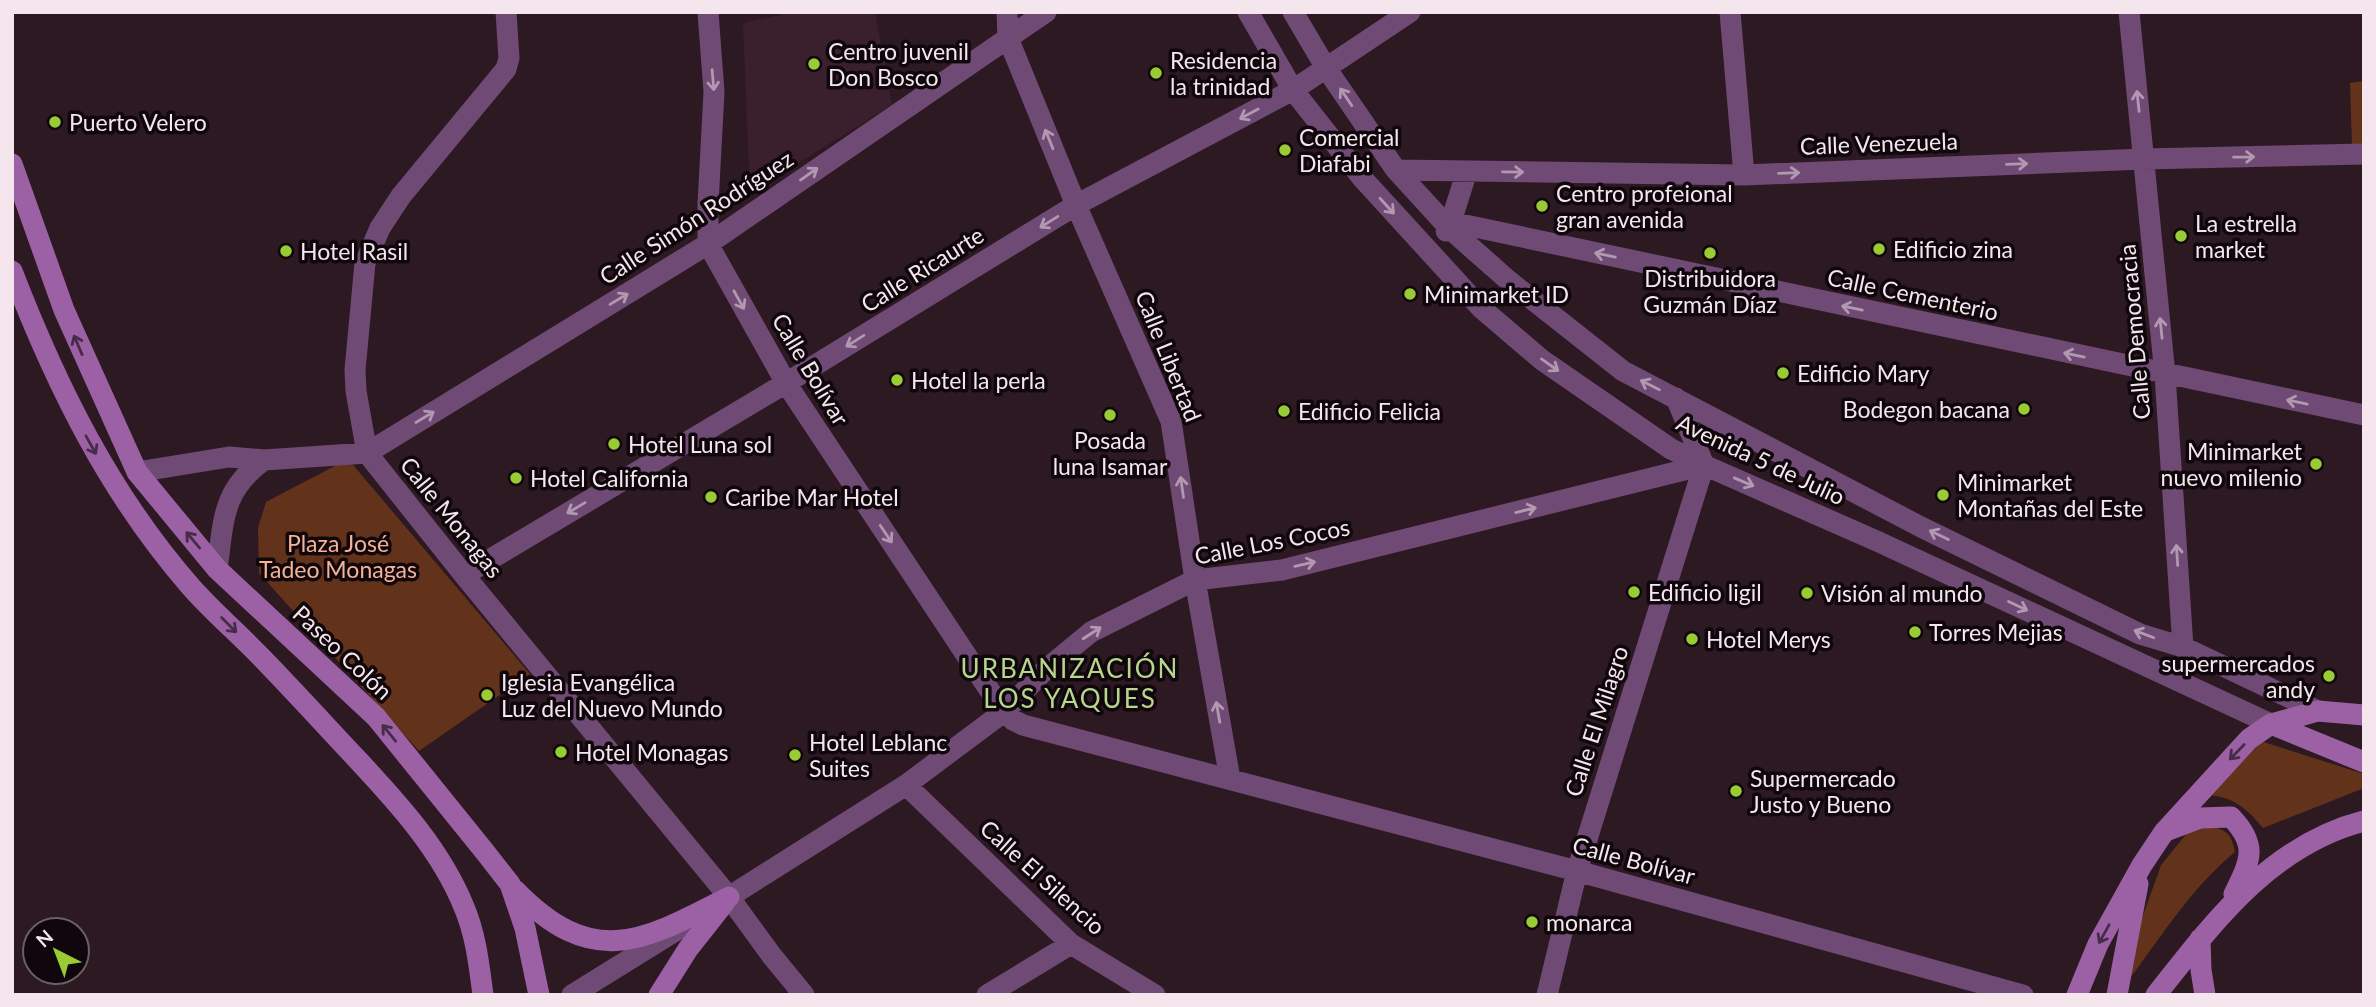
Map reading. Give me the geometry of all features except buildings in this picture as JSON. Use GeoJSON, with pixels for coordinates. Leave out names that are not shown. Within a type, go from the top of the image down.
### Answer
{"type":"FeatureCollection","features":[{"type":"Feature","properties":{"kind":"street","name":"Calle Monagas"},"geometry":{"type":"LineString","coordinates":[[506,12],[509,58],[506,69],[401,196],[380,228],[365,263],[355,370],[367,453],[729,897],[804,995]]}},
{"type":"Feature","properties":{"kind":"street","name":"Calle Bolívar"},"geometry":{"type":"LineString","coordinates":[[708,12],[714,92],[708,204],[709,244],[786,383],[1005,710],[1023,725],[1577,871],[2023,995]]}},
{"type":"Feature","properties":{"kind":"street","name":"Calle Libertad"},"geometry":{"type":"LineString","coordinates":[[1007,12],[1008,38],[1076,205],[1171,421],[1195,580],[1230,779]]}},
{"type":"Feature","properties":{"kind":"street","name":"Calle Simón Rodríguez"},"geometry":{"type":"LineString","coordinates":[[367,453],[709,244],[1046,12]]}},
{"type":"Feature","properties":{"kind":"street","name":"Avenida 5 de Julio"},"geometry":{"type":"LineString","coordinates":[[1248,12],[1293,90],[1328,138],[1481,308],[1542,360],[1671,449],[1880,542],[2272,724]]}},
{"type":"Feature","properties":{"kind":"street","name":"Avenida 5 de Julio"},"geometry":{"type":"LineString","coordinates":[[1293,12],[1326,68],[1396,170],[1509,281],[1623,371],[1933,533],[2140,634],[2183,647],[2318,711]]}},
{"type":"Feature","properties":{"kind":"street","name":"Calle Ricaurte"},"geometry":{"type":"LineString","coordinates":[[464,575],[786,383],[1076,205],[1293,90],[1410,12]]}},
{"type":"Feature","properties":{"kind":"street"},"geometry":{"type":"LineString","coordinates":[[1730,12],[1744,175]]}},
{"type":"Feature","properties":{"kind":"street","name":"Calle Democracia"},"geometry":{"type":"LineString","coordinates":[[2129,12],[2165,375],[2183,647]]}},
{"type":"Feature","properties":{"kind":"street","name":"Calle Venezuela"},"geometry":{"type":"LineString","coordinates":[[1396,170],[1744,175],[2144,159],[2364,154]]}},
{"type":"Feature","properties":{"kind":"street","name":"Paseo Colón"},"geometry":{"type":"LineString","coordinates":[[12,164],[64,310],[137,472],[217,569],[376,717],[510,884],[525,928],[539,995]]}},
{"type":"Feature","properties":{"kind":"street"},"geometry":{"type":"LineString","coordinates":[[1427,251],[1450,225],[1467,171]]}},
{"type":"Feature","properties":{"kind":"street","name":"Calle Cementerio"},"geometry":{"type":"LineString","coordinates":[[1450,225],[2364,415]]}},
{"type":"Feature","properties":{"kind":"street"},"geometry":{"type":"LineString","coordinates":[[12,271],[72,410],[106,474],[143,526],[191,587],[381,785],[436,853],[467,916],[476,948],[483,995]]}},
{"type":"Feature","properties":{"kind":"street"},"geometry":{"type":"LineString","coordinates":[[1676,398],[1704,465]]}},
{"type":"Feature","properties":{"kind":"street"},"geometry":{"type":"LineString","coordinates":[[137,472],[229,457],[264,460],[367,453]]}},
{"type":"Feature","properties":{"kind":"street"},"geometry":{"type":"LineString","coordinates":[[217,569],[230,498],[239,482],[264,460]]}},
{"type":"Feature","properties":{"kind":"street","name":"Calle Los Cocos"},"geometry":{"type":"LineString","coordinates":[[572,995],[906,785],[1005,710],[1045,670],[1091,632],[1195,580],[1282,570],[1704,465]]}},
{"type":"Feature","properties":{"kind":"street","name":"Calle El Milagro"},"geometry":{"type":"LineString","coordinates":[[1547,995],[1577,871],[1704,465]]}},
{"type":"Feature","properties":{"kind":"street"},"geometry":{"type":"LineString","coordinates":[[2077,995],[2098,944],[2142,864],[2164,832],[2240,748],[2272,724],[2318,711],[2364,715]]}},
{"type":"Feature","properties":{"kind":"street"},"geometry":{"type":"LineString","coordinates":[[2272,724],[2364,762]]}},
{"type":"Feature","properties":{"kind":"street","name":"Calle El Silencio"},"geometry":{"type":"LineString","coordinates":[[906,785],[1071,944],[1155,995]]}},
{"type":"Feature","properties":{"kind":"street"},"geometry":{"type":"LineString","coordinates":[[2156,995],[2234,894],[2248,864],[2246,833],[2231,817],[2200,818],[2164,832]]}},
{"type":"Feature","properties":{"kind":"street"},"geometry":{"type":"LineString","coordinates":[[2205,995],[2201,970],[2205,933],[2251,883],[2289,853],[2321,837],[2364,821]]}},
{"type":"Feature","properties":{"kind":"street"},"geometry":{"type":"LineString","coordinates":[[2117,995],[2142,864]]}},
{"type":"Feature","properties":{"kind":"street"},"geometry":{"type":"LineString","coordinates":[[510,884],[530,906],[562,929],[578,937],[607,941],[625,940],[669,928],[729,897]]}},
{"type":"Feature","properties":{"kind":"street"},"geometry":{"type":"LineString","coordinates":[[659,995],[688,949],[729,897]]}},
{"type":"Feature","properties":{"kind":"street"},"geometry":{"type":"LineString","coordinates":[[987,995],[1071,944]]}},
{"type":"Feature","properties":{"kind":"shaded area","name":"Centro juvenil Don Bosco"},"geometry":{"type":"Polygon","coordinates":[[[794,12],[875,12],[892,105],[750,193],[743,23],[794,12]]]}},
{"type":"Feature","properties":{"kind":"green space"},"geometry":{"type":"Polygon","coordinates":[[[2364,81],[2364,146],[2352,146],[2350,83],[2364,81]]]}},
{"type":"Feature","properties":{"kind":"green space","name":"Plaza José Tadeo Monagas"},"geometry":{"type":"Polygon","coordinates":[[[348,459],[530,674],[419,751],[259,573],[258,528],[266,502],[348,459]]]}},
{"type":"Feature","properties":{"kind":"green space"},"geometry":{"type":"Polygon","coordinates":[[[2254,739],[2364,774],[2364,788],[2263,828],[2239,805],[2225,798],[2208,795],[2254,739]]]}},
{"type":"Feature","properties":{"kind":"green space"},"geometry":{"type":"Polygon","coordinates":[[[2205,825],[2226,832],[2235,852],[2191,897],[2128,981],[2133,944],[2161,865],[2188,832],[2205,825]]]}},
{"type":"Feature","properties":{"kind":"place","name":"Centro juvenil Don Bosco"},"geometry":{"type":"Point","coordinates":[814,64]}},
{"type":"Feature","properties":{"kind":"place","name":"Residencia la trinidad"},"geometry":{"type":"Point","coordinates":[1156,73]}},
{"type":"Feature","properties":{"kind":"place","name":"Puerto Velero"},"geometry":{"type":"Point","coordinates":[55,122]}},
{"type":"Feature","properties":{"kind":"place","name":"Comercial Diafabi"},"geometry":{"type":"Point","coordinates":[1285,150]}},
{"type":"Feature","properties":{"kind":"place","name":"Centro profeional gran avenida"},"geometry":{"type":"Point","coordinates":[1542,206]}},
{"type":"Feature","properties":{"kind":"place","name":"La estrella market"},"geometry":{"type":"Point","coordinates":[2181,236]}},
{"type":"Feature","properties":{"kind":"place","name":"Edificio zina"},"geometry":{"type":"Point","coordinates":[1879,249]}},
{"type":"Feature","properties":{"kind":"place","name":"Hotel Rasil"},"geometry":{"type":"Point","coordinates":[286,251]}},
{"type":"Feature","properties":{"kind":"place","name":"Distribuidora Guzmán Díaz"},"geometry":{"type":"Point","coordinates":[1710,253]}},
{"type":"Feature","properties":{"kind":"place","name":"Minimarket ID"},"geometry":{"type":"Point","coordinates":[1410,294]}},
{"type":"Feature","properties":{"kind":"place","name":"Edificio Mary"},"geometry":{"type":"Point","coordinates":[1783,373]}},
{"type":"Feature","properties":{"kind":"place","name":"Hotel la perla"},"geometry":{"type":"Point","coordinates":[897,380]}},
{"type":"Feature","properties":{"kind":"place","name":"Bodegon bacana"},"geometry":{"type":"Point","coordinates":[2024,409]}},
{"type":"Feature","properties":{"kind":"place","name":"Edificio Felicia"},"geometry":{"type":"Point","coordinates":[1284,411]}},
{"type":"Feature","properties":{"kind":"place","name":"Posada luna Isamar"},"geometry":{"type":"Point","coordinates":[1110,415]}},
{"type":"Feature","properties":{"kind":"place","name":"Hotel Luna sol"},"geometry":{"type":"Point","coordinates":[614,444]}},
{"type":"Feature","properties":{"kind":"place","name":"Minimarket nuevo milenio"},"geometry":{"type":"Point","coordinates":[2316,464]}},
{"type":"Feature","properties":{"kind":"place","name":"Hotel California"},"geometry":{"type":"Point","coordinates":[516,478]}},
{"type":"Feature","properties":{"kind":"place","name":"Minimarket Montañas del Este"},"geometry":{"type":"Point","coordinates":[1943,495]}},
{"type":"Feature","properties":{"kind":"place","name":"Caribe Mar Hotel"},"geometry":{"type":"Point","coordinates":[711,497]}},
{"type":"Feature","properties":{"kind":"place","name":"Edificio ligil"},"geometry":{"type":"Point","coordinates":[1634,592]}},
{"type":"Feature","properties":{"kind":"place","name":"Visión al mundo"},"geometry":{"type":"Point","coordinates":[1807,593]}},
{"type":"Feature","properties":{"kind":"place","name":"Torres Mejias"},"geometry":{"type":"Point","coordinates":[1915,632]}},
{"type":"Feature","properties":{"kind":"place","name":"Hotel Merys"},"geometry":{"type":"Point","coordinates":[1692,639]}},
{"type":"Feature","properties":{"kind":"place","name":"supermercados andy"},"geometry":{"type":"Point","coordinates":[2329,676]}},
{"type":"Feature","properties":{"kind":"place","name":"Iglesia Evangélica Luz del Nuevo Mundo"},"geometry":{"type":"Point","coordinates":[487,695]}},
{"type":"Feature","properties":{"kind":"place","name":"Hotel Monagas"},"geometry":{"type":"Point","coordinates":[561,752]}},
{"type":"Feature","properties":{"kind":"place","name":"Hotel Leblanc Suites"},"geometry":{"type":"Point","coordinates":[795,755]}},
{"type":"Feature","properties":{"kind":"place","name":"Supermercado Justo y Bueno"},"geometry":{"type":"Point","coordinates":[1736,791]}},
{"type":"Feature","properties":{"kind":"place","name":"monarca"},"geometry":{"type":"Point","coordinates":[1532,922]}},
{"type":"Feature","properties":{"kind":"district","name":"URBANIZACIÓN LOS YAQUES"},"geometry":{"type":"Point","coordinates":[1070,683]}}]}
